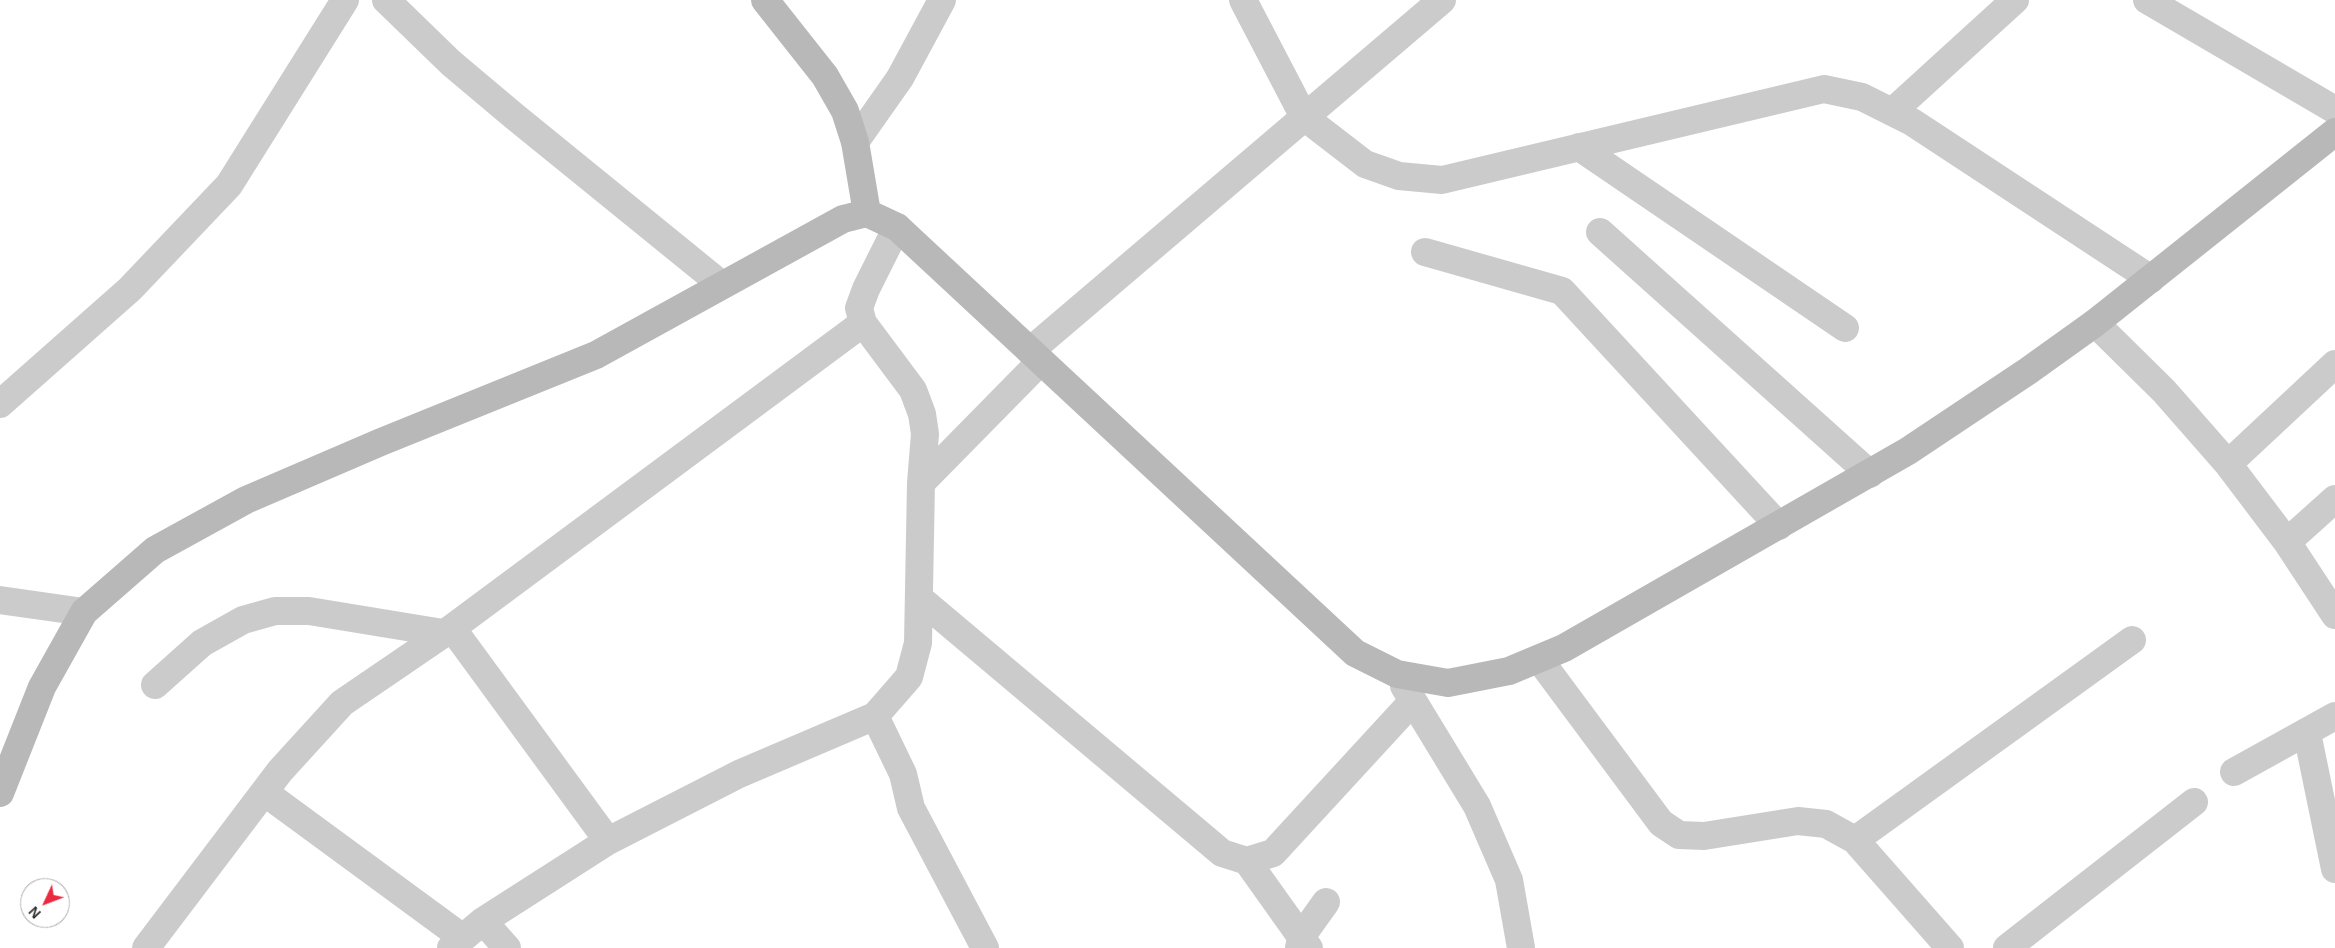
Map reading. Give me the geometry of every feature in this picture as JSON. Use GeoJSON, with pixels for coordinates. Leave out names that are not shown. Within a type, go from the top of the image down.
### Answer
{"type":"FeatureCollection","features":[{"type":"Feature","properties":{"kind":"main road"},"geometry":{"type":"LineString","coordinates":[[765,0],[825,76],[844,111],[856,142],[867,213]]}},
{"type":"Feature","properties":{"kind":"main road"},"geometry":{"type":"LineString","coordinates":[[0,794],[42,687],[84,612],[155,550],[246,500],[381,442],[596,355],[843,219],[867,213],[897,227],[1355,653],[1397,674],[1448,683],[1509,671],[1564,648],[1908,451],[2012,382],[2095,323],[2335,132]]}},
{"type":"Feature","properties":{"kind":"street"},"geometry":{"type":"LineString","coordinates":[[0,404],[130,289],[229,185],[345,0]]}},
{"type":"Feature","properties":{"kind":"street"},"geometry":{"type":"LineString","coordinates":[[386,0],[451,62],[500,104],[722,285]]}},
{"type":"Feature","properties":{"kind":"street"},"geometry":{"type":"LineString","coordinates":[[856,142],[900,78],[942,0]]}},
{"type":"Feature","properties":{"kind":"street"},"geometry":{"type":"LineString","coordinates":[[1243,0],[1304,117],[1365,164],[1398,176],[1442,180],[1824,89],[1862,97],[1912,122],[2151,278]]}},
{"type":"Feature","properties":{"kind":"street"},"geometry":{"type":"LineString","coordinates":[[921,483],[1036,356],[1304,117],[1442,0]]}},
{"type":"Feature","properties":{"kind":"street"},"geometry":{"type":"LineString","coordinates":[[1892,112],[2014,0]]}},
{"type":"Feature","properties":{"kind":"street"},"geometry":{"type":"LineString","coordinates":[[2154,1],[2335,110]]}},
{"type":"Feature","properties":{"kind":"street"},"geometry":{"type":"LineString","coordinates":[[1579,147],[1845,328]]}},
{"type":"Feature","properties":{"kind":"street"},"geometry":{"type":"LineString","coordinates":[[264,792],[457,943],[483,921],[608,841],[739,774],[875,716],[909,677],[918,643],[921,483],[925,434],[922,414],[913,390],[863,323],[859,308],[866,289],[897,227]]}},
{"type":"Feature","properties":{"kind":"street"},"geometry":{"type":"LineString","coordinates":[[1600,232],[1870,474]]}},
{"type":"Feature","properties":{"kind":"street"},"geometry":{"type":"LineString","coordinates":[[1425,252],[1562,291],[1779,526]]}},
{"type":"Feature","properties":{"kind":"street"},"geometry":{"type":"LineString","coordinates":[[146,948],[280,771],[342,703],[448,631],[863,323]]}},
{"type":"Feature","properties":{"kind":"street"},"geometry":{"type":"LineString","coordinates":[[2095,323],[2164,392],[2228,464],[2287,542],[2335,616]]}},
{"type":"Feature","properties":{"kind":"street"},"geometry":{"type":"LineString","coordinates":[[2228,464],[2335,364]]}},
{"type":"Feature","properties":{"kind":"street"},"geometry":{"type":"LineString","coordinates":[[2287,542],[2335,499]]}},
{"type":"Feature","properties":{"kind":"street"},"geometry":{"type":"LineString","coordinates":[[919,598],[1222,854],[1248,861],[1273,853],[1413,701]]}},
{"type":"Feature","properties":{"kind":"street"},"geometry":{"type":"LineString","coordinates":[[0,600],[84,612]]}},
{"type":"Feature","properties":{"kind":"street"},"geometry":{"type":"LineString","coordinates":[[155,685],[202,643],[243,620],[275,611],[309,611],[448,631],[608,841]]}},
{"type":"Feature","properties":{"kind":"street"},"geometry":{"type":"LineString","coordinates":[[1855,840],[2132,640]]}},
{"type":"Feature","properties":{"kind":"street"},"geometry":{"type":"LineString","coordinates":[[1539,659],[1661,823],[1679,835],[1704,836],[1798,821],[1826,824],[1855,840],[1950,948]]}},
{"type":"Feature","properties":{"kind":"street"},"geometry":{"type":"LineString","coordinates":[[1397,674],[1477,806],[1509,880],[1521,948]]}},
{"type":"Feature","properties":{"kind":"street"},"geometry":{"type":"LineString","coordinates":[[875,716],[903,774],[911,808],[985,948]]}},
{"type":"Feature","properties":{"kind":"street"},"geometry":{"type":"LineString","coordinates":[[2234,772],[2335,716]]}},
{"type":"Feature","properties":{"kind":"street"},"geometry":{"type":"LineString","coordinates":[[2307,733],[2335,869]]}},
{"type":"Feature","properties":{"kind":"street"},"geometry":{"type":"LineString","coordinates":[[2007,948],[2194,802]]}},
{"type":"Feature","properties":{"kind":"street"},"geometry":{"type":"LineString","coordinates":[[1248,861],[1303,944],[1326,902]]}},
{"type":"Feature","properties":{"kind":"street"},"geometry":{"type":"LineString","coordinates":[[483,921],[507,948]]}}]}
